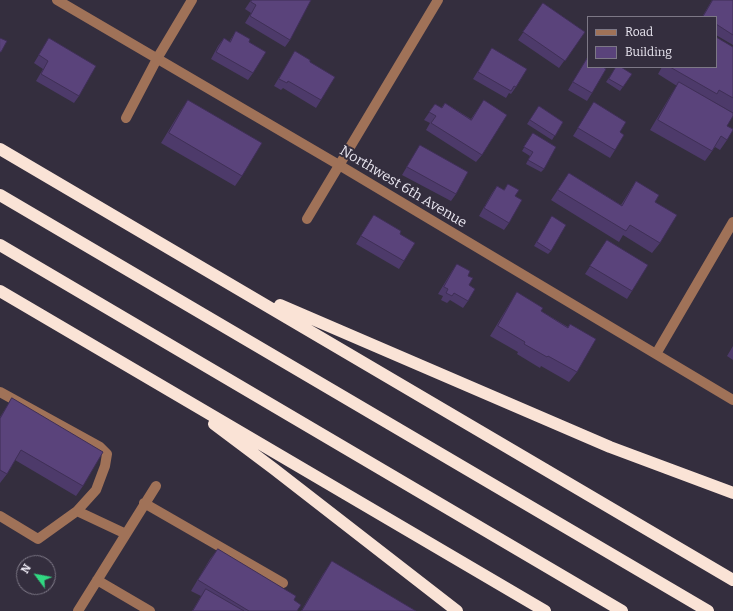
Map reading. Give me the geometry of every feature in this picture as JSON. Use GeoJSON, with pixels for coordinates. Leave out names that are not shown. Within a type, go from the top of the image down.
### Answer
{"type":"FeatureCollection","features":[{"type":"Feature","properties":{"kind":"highway"},"geometry":{"type":"LineString","coordinates":[[0,149],[733,580]]}},
{"type":"Feature","properties":{"kind":"highway"},"geometry":{"type":"LineString","coordinates":[[0,195],[708,611]]}},
{"type":"Feature","properties":{"kind":"highway"},"geometry":{"type":"LineString","coordinates":[[0,246],[622,611]]}},
{"type":"Feature","properties":{"kind":"highway"},"geometry":{"type":"LineString","coordinates":[[233,285],[610,447],[733,493]]}},
{"type":"Feature","properties":{"kind":"highway"},"geometry":{"type":"LineString","coordinates":[[0,291],[545,611]]}},
{"type":"Feature","properties":{"kind":"highway"},"geometry":{"type":"LineString","coordinates":[[166,388],[274,469],[457,611]]}},
{"type":"Feature","properties":{"kind":"street","name":"Northwest 6th Avenue"},"geometry":{"type":"LineString","coordinates":[[58,0],[339,164],[733,400]]}},
{"type":"Feature","properties":{"kind":"street"},"geometry":{"type":"LineString","coordinates":[[126,118],[158,58],[192,0]]}},
{"type":"Feature","properties":{"kind":"street"},"geometry":{"type":"LineString","coordinates":[[307,220],[438,0]]}},
{"type":"Feature","properties":{"kind":"street"},"geometry":{"type":"LineString","coordinates":[[656,354],[733,222]]}},
{"type":"Feature","properties":{"kind":"street"},"geometry":{"type":"LineString","coordinates":[[0,392],[100,447],[107,454],[105,466],[96,490],[77,511],[38,539],[0,516]]}},
{"type":"Feature","properties":{"kind":"street"},"geometry":{"type":"LineString","coordinates":[[78,611],[156,486]]}},
{"type":"Feature","properties":{"kind":"street"},"geometry":{"type":"LineString","coordinates":[[144,503],[283,583]]}},
{"type":"Feature","properties":{"kind":"street"},"geometry":{"type":"LineString","coordinates":[[77,511],[126,534]]}},
{"type":"Feature","properties":{"kind":"street"},"geometry":{"type":"LineString","coordinates":[[97,580],[150,611]]}},
{"type":"Feature","properties":{"kind":"building"},"geometry":{"type":"Polygon","coordinates":[[[252,0],[311,0],[290,40],[250,16],[256,5],[251,2],[252,0]]]}},
{"type":"Feature","properties":{"kind":"building"},"geometry":{"type":"Polygon","coordinates":[[[713,0],[733,0],[733,35],[717,25],[717,16],[704,16],[713,0]]]}},
{"type":"Feature","properties":{"kind":"building"},"geometry":{"type":"Polygon","coordinates":[[[543,3],[585,32],[565,61],[523,32],[543,3]]]}},
{"type":"Feature","properties":{"kind":"building"},"geometry":{"type":"Polygon","coordinates":[[[236,31],[250,39],[249,42],[266,52],[253,73],[216,52],[224,38],[230,42],[236,31]]]}},
{"type":"Feature","properties":{"kind":"building"},"geometry":{"type":"Polygon","coordinates":[[[0,38],[7,41],[1,52],[0,52],[0,38]]]}},
{"type":"Feature","properties":{"kind":"building"},"geometry":{"type":"Polygon","coordinates":[[[49,38],[96,66],[79,96],[41,74],[48,61],[39,55],[49,38]]]}},
{"type":"Feature","properties":{"kind":"building"},"geometry":{"type":"Polygon","coordinates":[[[717,38],[733,47],[733,98],[719,90],[717,94],[672,68],[717,68],[717,38]]]}},
{"type":"Feature","properties":{"kind":"building"},"geometry":{"type":"Polygon","coordinates":[[[492,48],[527,69],[516,87],[514,86],[511,91],[478,72],[492,48]]]}},
{"type":"Feature","properties":{"kind":"building"},"geometry":{"type":"Polygon","coordinates":[[[295,51],[335,77],[321,100],[288,81],[287,83],[279,79],[295,51]]]}},
{"type":"Feature","properties":{"kind":"building"},"geometry":{"type":"Polygon","coordinates":[[[587,59],[587,68],[606,69],[592,93],[573,82],[587,59]]]}},
{"type":"Feature","properties":{"kind":"building"},"geometry":{"type":"Polygon","coordinates":[[[615,68],[623,68],[632,74],[623,87],[609,79],[615,68]]]}},
{"type":"Feature","properties":{"kind":"building"},"geometry":{"type":"Polygon","coordinates":[[[679,82],[733,113],[733,116],[727,126],[733,130],[727,140],[721,136],[712,151],[658,120],[679,82]]]}},
{"type":"Feature","properties":{"kind":"building"},"geometry":{"type":"Polygon","coordinates":[[[188,100],[262,143],[242,176],[169,133],[188,100]]]}},
{"type":"Feature","properties":{"kind":"building"},"geometry":{"type":"Polygon","coordinates":[[[484,100],[507,115],[482,155],[431,123],[436,116],[429,112],[435,104],[442,108],[445,103],[471,120],[484,100]]]}},
{"type":"Feature","properties":{"kind":"building"},"geometry":{"type":"Polygon","coordinates":[[[594,102],[626,122],[620,132],[624,135],[615,150],[578,128],[594,102]]]}},
{"type":"Feature","properties":{"kind":"building"},"geometry":{"type":"Polygon","coordinates":[[[539,106],[563,122],[555,136],[530,120],[539,106]]]}},
{"type":"Feature","properties":{"kind":"building"},"geometry":{"type":"Polygon","coordinates":[[[533,133],[556,147],[544,169],[528,160],[533,152],[524,147],[533,133]]]}},
{"type":"Feature","properties":{"kind":"building"},"geometry":{"type":"Polygon","coordinates":[[[420,145],[468,172],[456,194],[407,167],[420,145]]]}},
{"type":"Feature","properties":{"kind":"building"},"geometry":{"type":"Polygon","coordinates":[[[569,173],[622,206],[636,181],[659,195],[655,202],[677,215],[660,243],[630,225],[626,231],[558,190],[569,173]]]}},
{"type":"Feature","properties":{"kind":"building"},"geometry":{"type":"Polygon","coordinates":[[[508,184],[519,190],[515,196],[522,200],[509,223],[484,208],[497,186],[504,190],[508,184]]]}},
{"type":"Feature","properties":{"kind":"building"},"geometry":{"type":"Polygon","coordinates":[[[374,215],[401,231],[400,234],[415,243],[404,261],[361,236],[374,215]]]}},
{"type":"Feature","properties":{"kind":"building"},"geometry":{"type":"Polygon","coordinates":[[[552,216],[566,225],[551,251],[537,242],[552,216]]]}},
{"type":"Feature","properties":{"kind":"building"},"geometry":{"type":"Polygon","coordinates":[[[607,240],[648,265],[632,291],[590,266],[607,240]]]}},
{"type":"Feature","properties":{"kind":"building"},"geometry":{"type":"Polygon","coordinates":[[[457,264],[470,271],[468,276],[473,278],[469,285],[475,289],[468,301],[454,293],[452,296],[446,293],[448,289],[444,287],[457,264]]]}},
{"type":"Feature","properties":{"kind":"building"},"geometry":{"type":"Polygon","coordinates":[[[517,292],[543,308],[541,311],[568,328],[570,324],[596,339],[577,372],[524,344],[525,342],[498,326],[517,292]]]}},
{"type":"Feature","properties":{"kind":"building"},"geometry":{"type":"Polygon","coordinates":[[[12,398],[103,452],[83,486],[21,450],[7,474],[0,470],[0,419],[12,398]]]}},
{"type":"Feature","properties":{"kind":"building"},"geometry":{"type":"Polygon","coordinates":[[[218,549],[296,596],[294,600],[301,605],[297,611],[249,611],[198,580],[218,549]]]}},
{"type":"Feature","properties":{"kind":"building"},"geometry":{"type":"Polygon","coordinates":[[[332,561],[416,611],[302,611],[332,561]]]}},
{"type":"Feature","properties":{"kind":"building"},"geometry":{"type":"Polygon","coordinates":[[[206,589],[244,611],[193,611],[206,589]]]}}]}
